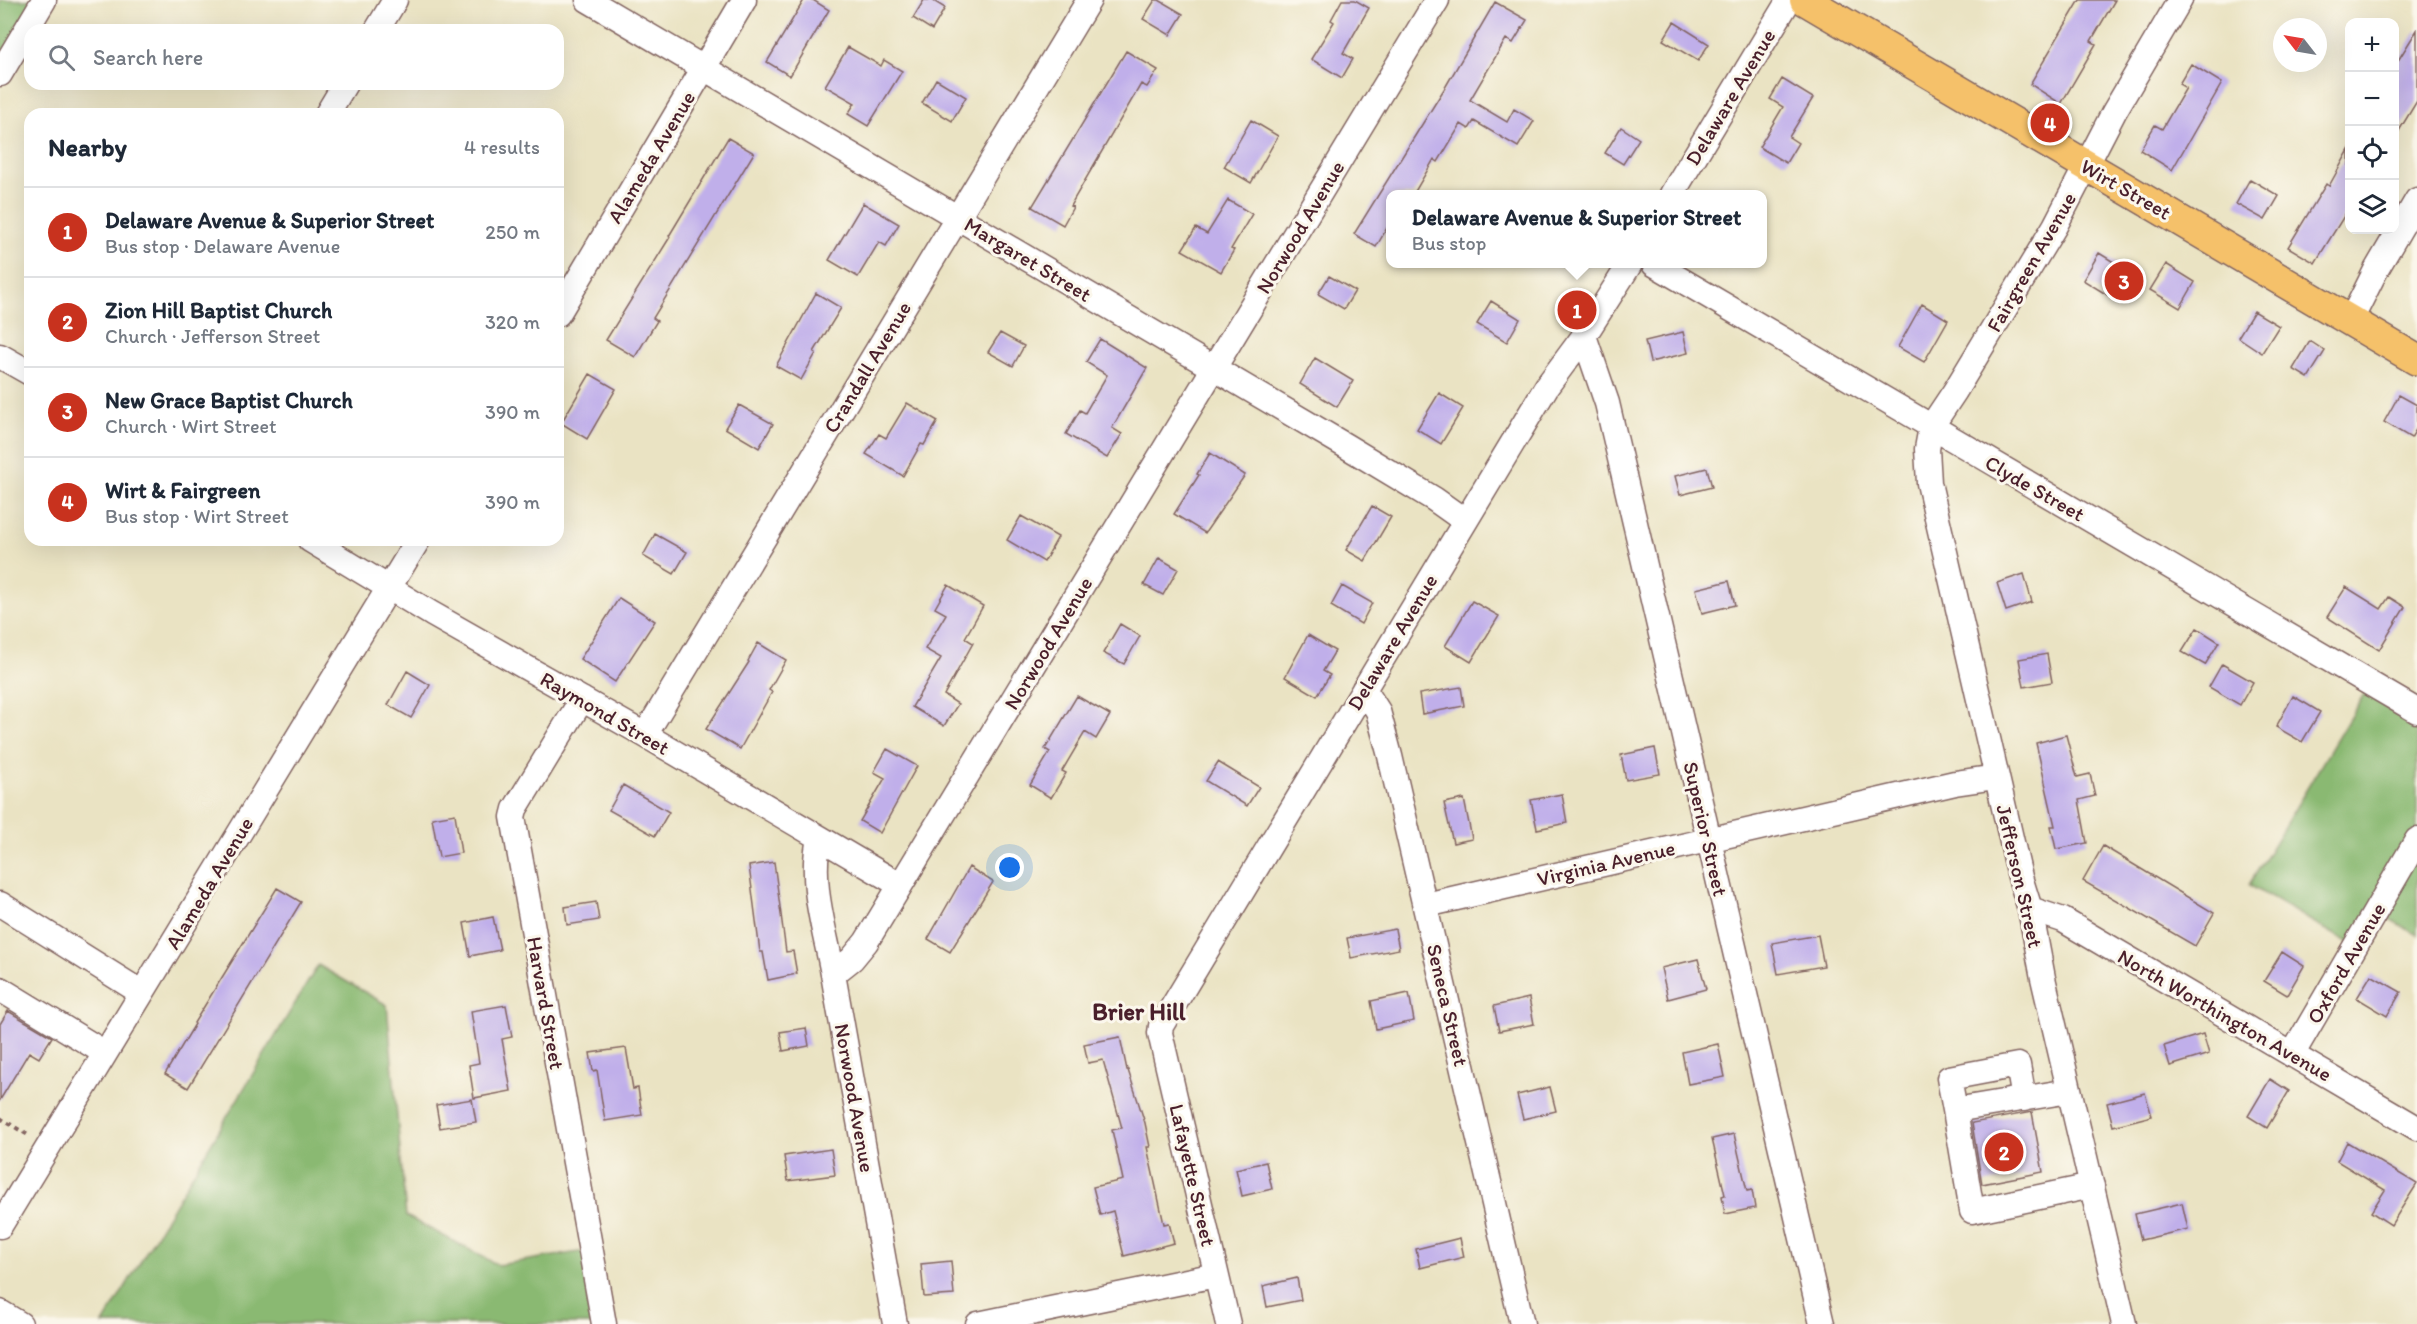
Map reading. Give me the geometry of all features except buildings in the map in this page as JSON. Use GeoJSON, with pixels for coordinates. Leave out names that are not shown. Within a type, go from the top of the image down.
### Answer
{"type":"FeatureCollection","features":[{"type":"Feature","properties":{"kind":"main road","name":"Wirt Street"},"geometry":{"type":"LineString","coordinates":[[1805,0],[2417,360]]}},
{"type":"Feature","properties":{"kind":"street"},"geometry":{"type":"LineString","coordinates":[[30,24],[44,0]]}},
{"type":"Feature","properties":{"kind":"street"},"geometry":{"type":"LineString","coordinates":[[381,24],[395,0]]}},
{"type":"Feature","properties":{"kind":"street","name":"Margaret Street"},"geometry":{"type":"LineString","coordinates":[[588,0],[1346,446],[1434,499],[1465,521]]}},
{"type":"Feature","properties":{"kind":"street","name":"Alameda Avenue"},"geometry":{"type":"LineString","coordinates":[[564,304],[744,0]]}},
{"type":"Feature","properties":{"kind":"street","name":"Crandall Avenue"},"geometry":{"type":"LineString","coordinates":[[645,735],[1089,0]]}},
{"type":"Feature","properties":{"kind":"street","name":"Norwood Avenue"},"geometry":{"type":"LineString","coordinates":[[895,1324],[833,974],[859,951],[900,885],[1437,0]]}},
{"type":"Feature","properties":{"kind":"street","name":"Delaware Avenue"},"geometry":{"type":"LineString","coordinates":[[1674,190],[1789,0]]}},
{"type":"Feature","properties":{"kind":"street","name":"Fairgreen Avenue"},"geometry":{"type":"LineString","coordinates":[[1931,427],[2055,226],[2114,112],[2180,0]]}},
{"type":"Feature","properties":{"kind":"street"},"geometry":{"type":"LineString","coordinates":[[0,74],[24,34]]}},
{"type":"Feature","properties":{"kind":"street"},"geometry":{"type":"LineString","coordinates":[[331,108],[341,90]]}},
{"type":"Feature","properties":{"kind":"street"},"geometry":{"type":"LineString","coordinates":[[2350,322],[2376,270],[2417,200]]}},
{"type":"Feature","properties":{"kind":"street","name":"Delaware Avenue"},"geometry":{"type":"LineString","coordinates":[[1161,1026],[1547,386],[1584,336],[1627,268]]}},
{"type":"Feature","properties":{"kind":"street","name":"Clyde Street"},"geometry":{"type":"LineString","coordinates":[[1661,268],[2417,711]]}},
{"type":"Feature","properties":{"kind":"street","name":"Superior Street"},"geometry":{"type":"LineString","coordinates":[[1584,336],[1607,403],[1821,1324]]}},
{"type":"Feature","properties":{"kind":"street"},"geometry":{"type":"LineString","coordinates":[[0,356],[24,370]]}},
{"type":"Feature","properties":{"kind":"street","name":"Jefferson Street"},"geometry":{"type":"LineString","coordinates":[[1931,427],[1927,449],[1929,483],[1996,777],[2030,909],[2124,1324]]}},
{"type":"Feature","properties":{"kind":"street","name":"Raymond Street"},"geometry":{"type":"LineString","coordinates":[[320,546],[432,614],[645,735],[900,885]]}},
{"type":"Feature","properties":{"kind":"street","name":"Alameda Avenue"},"geometry":{"type":"LineString","coordinates":[[0,1226],[414,546]]}},
{"type":"Feature","properties":{"kind":"street","name":"Seneca Street"},"geometry":{"type":"LineString","coordinates":[[1364,689],[1378,711],[1426,905],[1431,935],[1522,1324]]}},
{"type":"Feature","properties":{"kind":"street","name":"Harvard Street"},"geometry":{"type":"LineString","coordinates":[[582,699],[515,809],[513,817],[604,1324]]}},
{"type":"Feature","properties":{"kind":"street","name":"Virginia Avenue"},"geometry":{"type":"LineString","coordinates":[[1426,905],[1955,783],[1996,777]]}},
{"type":"Feature","properties":{"kind":"street"},"geometry":{"type":"LineString","coordinates":[[819,839],[814,875],[833,974]]}},
{"type":"Feature","properties":{"kind":"street","name":"Oxford Avenue"},"geometry":{"type":"LineString","coordinates":[[2292,1055],[2417,840]]}},
{"type":"Feature","properties":{"kind":"street"},"geometry":{"type":"LineString","coordinates":[[0,904],[142,993]]}},
{"type":"Feature","properties":{"kind":"street","name":"North Worthington Avenue"},"geometry":{"type":"LineString","coordinates":[[2030,909],[2063,920],[2417,1128]]}},
{"type":"Feature","properties":{"kind":"street"},"geometry":{"type":"LineString","coordinates":[[0,988],[105,1053]]}},
{"type":"Feature","properties":{"kind":"street","name":"Lafayette Street"},"geometry":{"type":"LineString","coordinates":[[1161,1026],[1163,1044],[1227,1324]]}},
{"type":"Feature","properties":{"kind":"street"},"geometry":{"type":"LineString","coordinates":[[2024,1099],[2018,1065],[1949,1078],[1972,1211],[2092,1186]]}},
{"type":"Feature","properties":{"kind":"street"},"geometry":{"type":"LineString","coordinates":[[1955,1110],[2070,1091]]}},
{"type":"Feature","properties":{"kind":"street"},"geometry":{"type":"LineString","coordinates":[[978,1324],[1216,1275]]}},
{"type":"Feature","properties":{"kind":"street"},"geometry":{"type":"LineString","coordinates":[[0,1312],[20,1324]]}},
{"type":"Feature","properties":{"kind":"path"},"geometry":{"type":"LineString","coordinates":[[0,1118],[28,1135]]}},
{"type":"Feature","properties":{"kind":"green space"},"geometry":{"type":"Polygon","coordinates":[[[0,0],[44,0],[30,24],[24,24],[24,34],[0,74],[0,0]]]}},
{"type":"Feature","properties":{"kind":"green space"},"geometry":{"type":"Polygon","coordinates":[[[2370,684],[2417,711],[2417,935],[2376,911],[2356,947],[2249,885],[2370,684]]]}},
{"type":"Feature","properties":{"kind":"green space"},"geometry":{"type":"Polygon","coordinates":[[[318,965],[387,1005],[406,1216],[498,1265],[591,1250],[604,1324],[103,1324],[318,965]]]}},
{"type":"Feature","properties":{"kind":"place","name":"Wirt & Fairgreen"},"geometry":{"type":"Point","coordinates":[2050,123]}},
{"type":"Feature","properties":{"kind":"place","name":"New Grace Baptist Church"},"geometry":{"type":"Point","coordinates":[2124,281]}},
{"type":"Feature","properties":{"kind":"place","name":"Delaware Avenue & Superior Street"},"geometry":{"type":"Point","coordinates":[1577,310]}},
{"type":"Feature","properties":{"kind":"place","name":"Zion Hill Baptist Church"},"geometry":{"type":"Point","coordinates":[2004,1152]}},
{"type":"Feature","properties":{"kind":"district","name":"Brier Hill"},"geometry":{"type":"Point","coordinates":[1139,1011]}}]}
